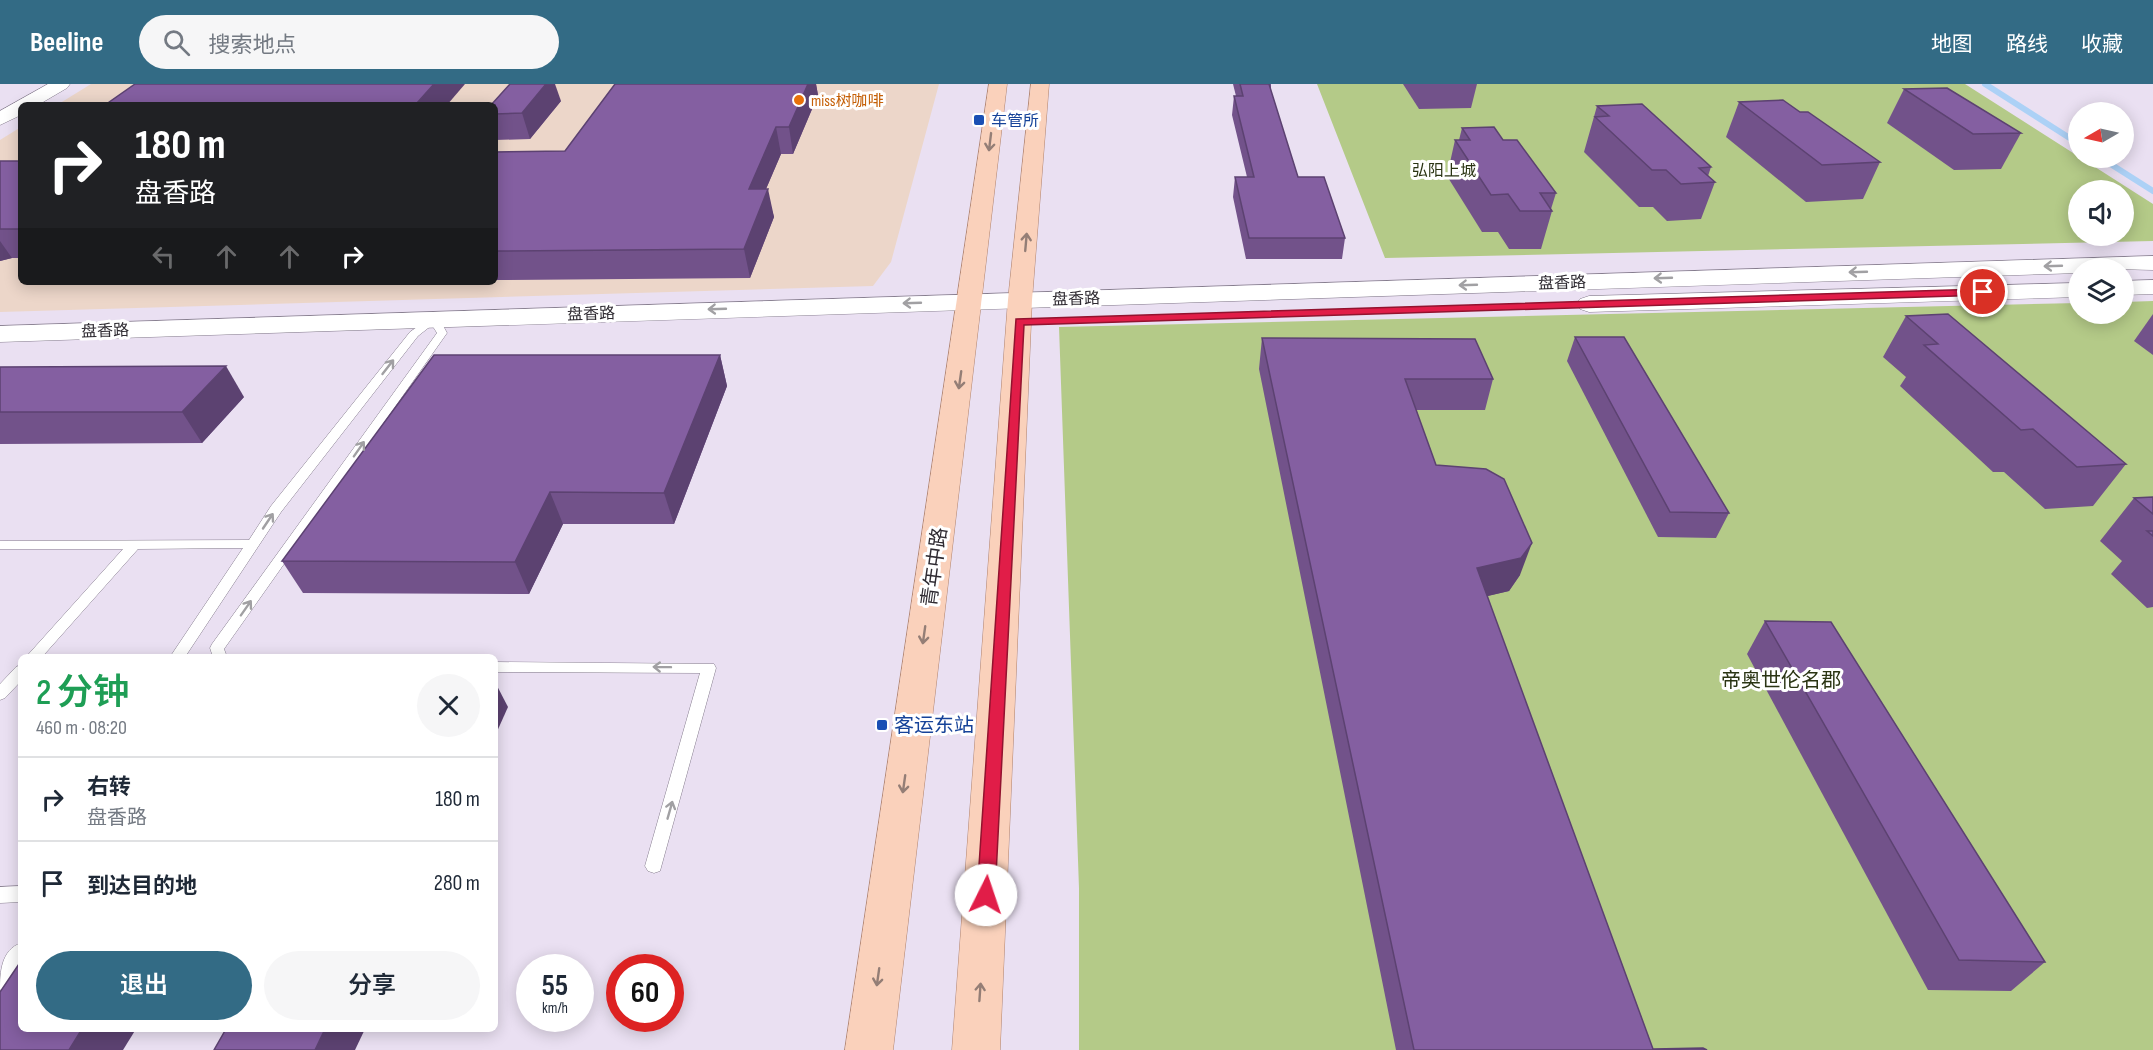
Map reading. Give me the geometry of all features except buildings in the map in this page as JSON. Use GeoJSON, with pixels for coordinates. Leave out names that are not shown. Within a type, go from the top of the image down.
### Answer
{"type":"FeatureCollection","features":[{"type":"Feature","properties":{"kind":"main road","name":"青年中路"},"geometry":{"type":"LineString","coordinates":[[868,1050],[998,84]]}},
{"type":"Feature","properties":{"kind":"main road"},"geometry":{"type":"LineString","coordinates":[[976,1050],[1020,311],[1040,84]]}},
{"type":"Feature","properties":{"kind":"street"},"geometry":{"type":"LineString","coordinates":[[30,102],[61,84]]}},
{"type":"Feature","properties":{"kind":"street"},"geometry":{"type":"LineString","coordinates":[[0,119],[18,109]]}},
{"type":"Feature","properties":{"kind":"street","name":"盘香路"},"geometry":{"type":"LineString","coordinates":[[1020,311],[2153,263]]}},
{"type":"Feature","properties":{"kind":"street"},"geometry":{"type":"LineString","coordinates":[[2134,288],[2153,287]]}},
{"type":"Feature","properties":{"kind":"street","name":"盘香路"},"geometry":{"type":"LineString","coordinates":[[0,334],[438,326],[969,311],[2068,290]]}},
{"type":"Feature","properties":{"kind":"street","name":"盘香路"},"geometry":{"type":"LineString","coordinates":[[0,351],[414,334],[438,326]]}},
{"type":"Feature","properties":{"kind":"lane"},"geometry":{"type":"LineString","coordinates":[[219,654],[217,648],[438,326]]}},
{"type":"Feature","properties":{"kind":"lane"},"geometry":{"type":"LineString","coordinates":[[179,654],[276,509],[414,334]]}},
{"type":"Feature","properties":{"kind":"lane"},"geometry":{"type":"LineString","coordinates":[[0,545],[252,544]]}},
{"type":"Feature","properties":{"kind":"lane"},"geometry":{"type":"LineString","coordinates":[[36,654],[134,545]]}},
{"type":"Feature","properties":{"kind":"lane"},"geometry":{"type":"LineString","coordinates":[[498,667],[710,668],[654,866]]}},
{"type":"Feature","properties":{"kind":"lane"},"geometry":{"type":"LineString","coordinates":[[0,694],[11,679]]}},
{"type":"Feature","properties":{"kind":"lane"},"geometry":{"type":"LineString","coordinates":[[0,895],[18,894]]}},
{"type":"Feature","properties":{"kind":"lane"},"geometry":{"type":"LineString","coordinates":[[0,981],[18,955]]}},
{"type":"Feature","properties":{"kind":"shaded area"},"geometry":{"type":"Polygon","coordinates":[[[91,84],[939,84],[891,262],[873,286],[0,312],[0,140],[18,129],[18,285],[498,285],[498,102],[62,102],[91,84]]]}},
{"type":"Feature","properties":{"kind":"green space","name":"弘阳上城"},"geometry":{"type":"Polygon","coordinates":[[[1317,84],[1965,84],[2068,150],[2068,168],[2097,168],[2115,180],[2068,180],[2068,243],[1385,258],[1317,84]]]}},
{"type":"Feature","properties":{"kind":"green space","name":"弘阳上城"},"geometry":{"type":"Polygon","coordinates":[[[2134,192],[2153,204],[2153,241],[2134,241],[2134,192]]]}},
{"type":"Feature","properties":{"kind":"green space","name":"帝奥世伦名郡"},"geometry":{"type":"Polygon","coordinates":[[[2153,301],[2153,1050],[1079,1050],[1079,888],[1059,327],[2068,303],[2068,324],[2134,324],[2134,302],[2153,301]]]}},
{"type":"Feature","properties":{"kind":"waterway"},"geometry":{"type":"LineString","coordinates":[[1985,84],[2068,137]]}},
{"type":"Feature","properties":{"kind":"waterway"},"geometry":{"type":"LineString","coordinates":[[2117,168],[2153,191]]}},
{"type":"Feature","properties":{"kind":"place","name":"miss树咖啡"},"geometry":{"type":"Point","coordinates":[799,100]}},
{"type":"Feature","properties":{"kind":"place","name":"车管所"},"geometry":{"type":"Point","coordinates":[979,120]}},
{"type":"Feature","properties":{"kind":"place","name":"客运东站"},"geometry":{"type":"Point","coordinates":[882,725]}},
{"type":"Feature","properties":{"kind":"route"},"geometry":{"type":"LineString","coordinates":[[986,895],[1019,322],[1983,292]]}}]}
